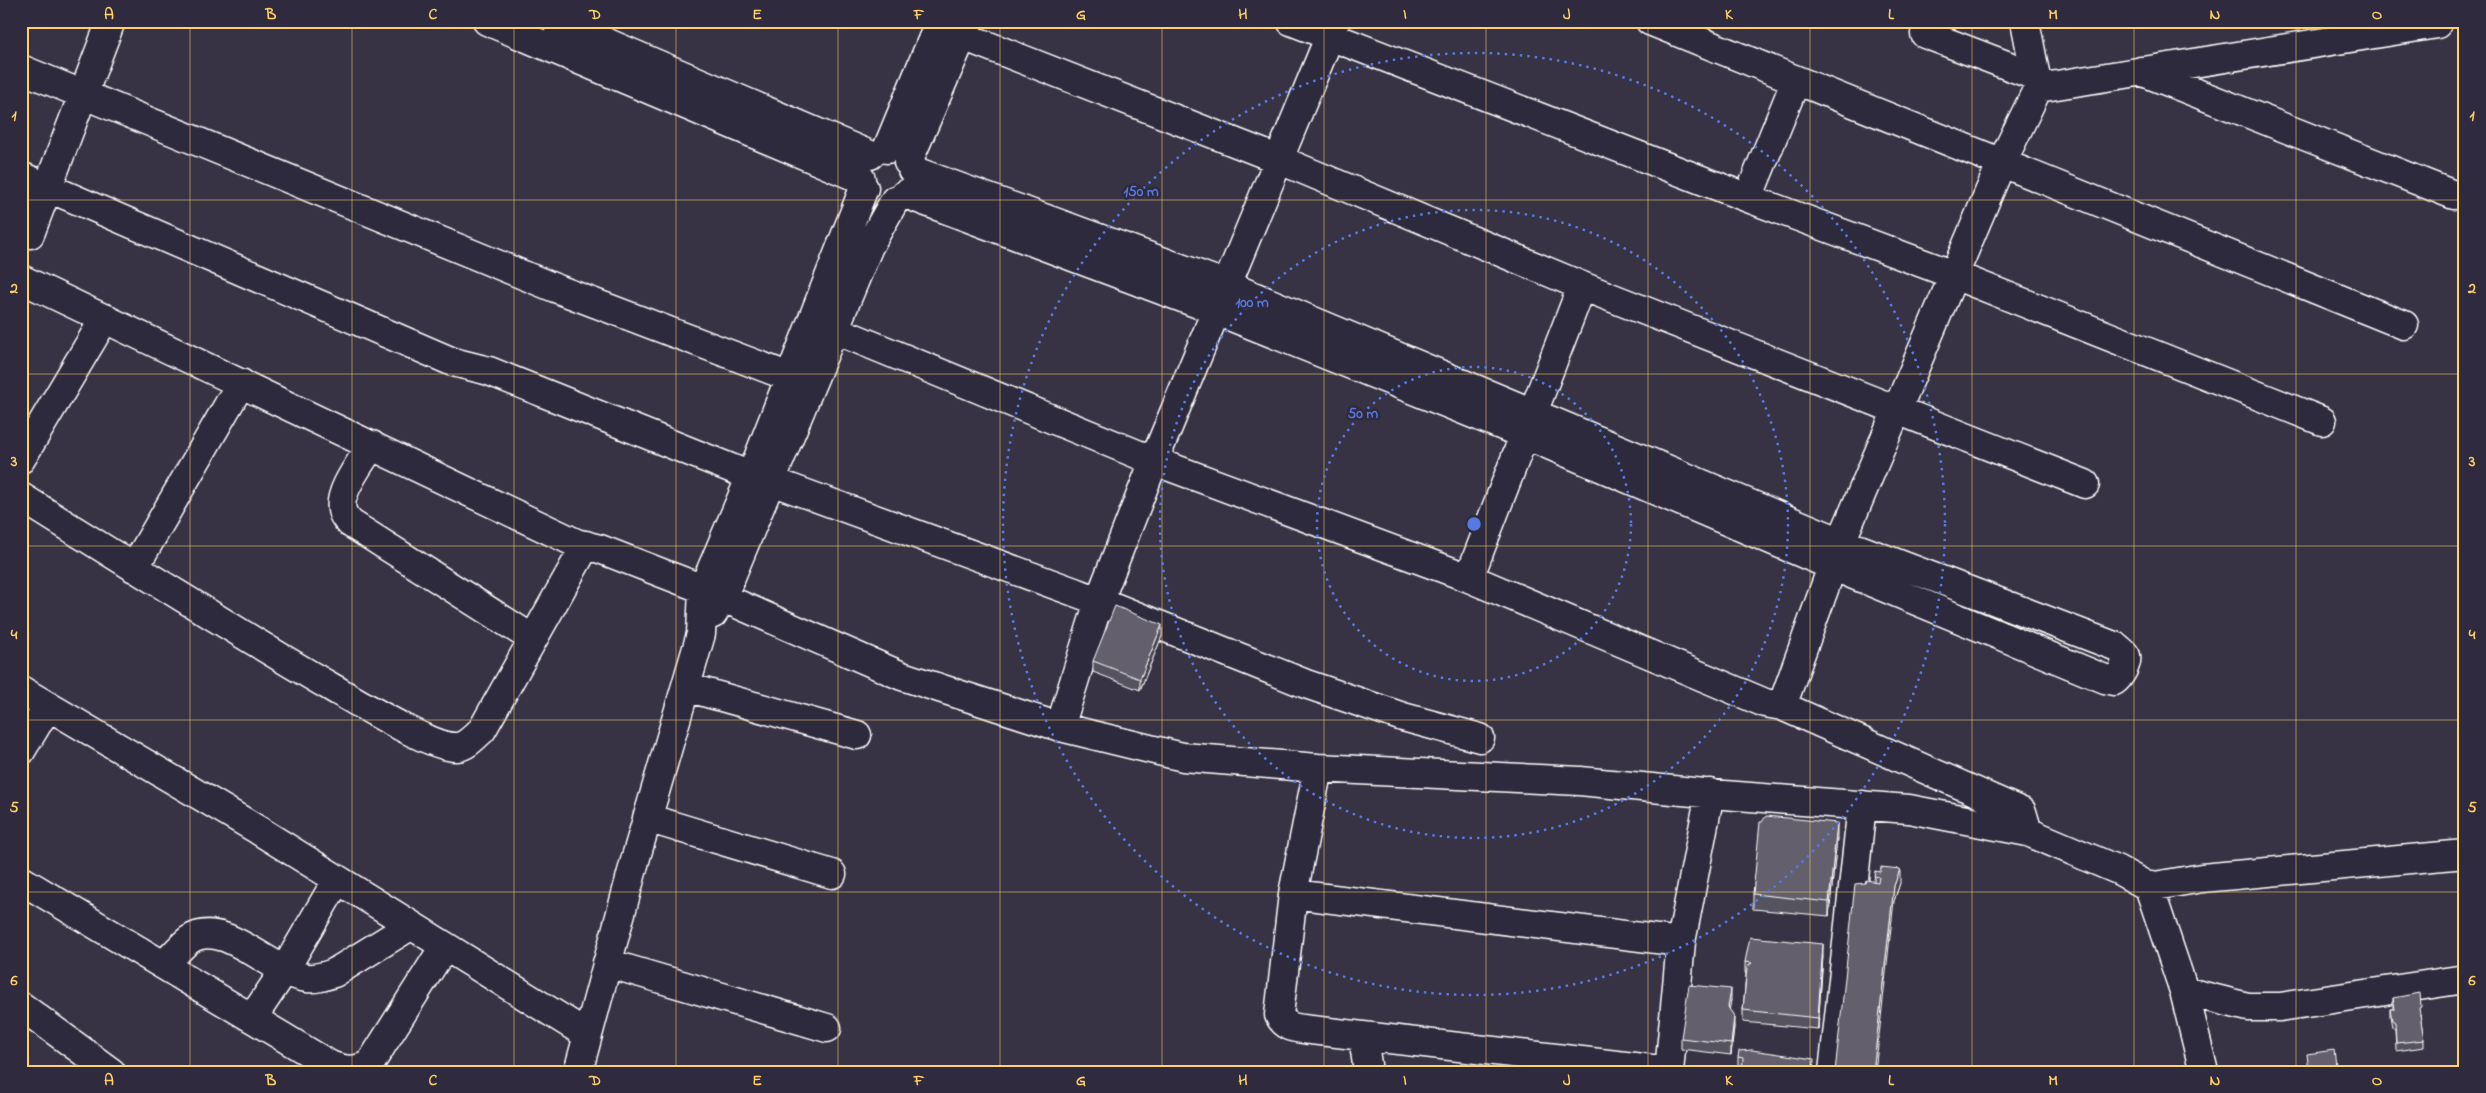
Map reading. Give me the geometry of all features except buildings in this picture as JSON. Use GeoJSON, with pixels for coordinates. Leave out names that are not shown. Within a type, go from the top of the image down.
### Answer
{"type":"FeatureCollection","features":[{"type":"Feature","properties":{"kind":"street"},"geometry":{"type":"LineString","coordinates":[[30,234],[46,187],[111,21]]}},
{"type":"Feature","properties":{"kind":"street"},"geometry":{"type":"LineString","coordinates":[[487,21],[888,175],[1217,310],[1528,424]]}},
{"type":"Feature","properties":{"kind":"street"},"geometry":{"type":"LineString","coordinates":[[556,21],[888,175],[1227,285],[1528,424],[1836,554],[2105,679],[2114,681],[2118,678],[2124,665],[2125,654],[2117,647],[1836,554]]}},
{"type":"Feature","properties":{"kind":"street"},"geometry":{"type":"LineString","coordinates":[[800,381],[833,330],[869,246],[888,175],[940,21]]}},
{"type":"Feature","properties":{"kind":"street"},"geometry":{"type":"LineString","coordinates":[[1291,21],[1333,29],[1748,198],[1954,275],[2322,422]]}},
{"type":"Feature","properties":{"kind":"street"},"geometry":{"type":"LineString","coordinates":[[1650,21],[2404,325]]}},
{"type":"Feature","properties":{"kind":"street"},"geometry":{"type":"LineString","coordinates":[[1782,706],[1828,582],[1836,554],[2036,82],[2025,21]]}},
{"type":"Feature","properties":{"kind":"street"},"geometry":{"type":"LineString","coordinates":[[1926,34],[2036,82],[2140,71],[2371,28],[2437,24]]}},
{"type":"Feature","properties":{"kind":"street"},"geometry":{"type":"LineString","coordinates":[[578,1072],[647,818],[712,593],[888,175],[966,28],[1582,286],[1899,409],[2085,484]]}},
{"type":"Feature","properties":{"kind":"street"},"geometry":{"type":"LineString","coordinates":[[1060,727],[1100,601],[1154,461],[1333,29]]}},
{"type":"Feature","properties":{"kind":"street"},"geometry":{"type":"LineString","coordinates":[[21,69],[546,284],[800,381]]}},
{"type":"Feature","properties":{"kind":"street"},"geometry":{"type":"LineString","coordinates":[[2140,71],[2454,195]]}},
{"type":"Feature","properties":{"kind":"street"},"geometry":{"type":"LineString","coordinates":[[1748,198],[1796,80]]}},
{"type":"Feature","properties":{"kind":"street"},"geometry":{"type":"LineString","coordinates":[[21,176],[454,362],[489,371],[761,479],[1100,601],[1306,684],[1403,717],[1480,738]]}},
{"type":"Feature","properties":{"kind":"street"},"geometry":{"type":"LineString","coordinates":[[21,279],[576,543],[586,545],[712,593],[902,676],[1060,727],[1183,757],[1318,768],[1580,780],[1710,793],[1910,809],[2028,832],[2118,870],[2149,887],[2202,878],[2465,854]]}},
{"type":"Feature","properties":{"kind":"street"},"geometry":{"type":"LineString","coordinates":[[1469,578],[1582,286]]}},
{"type":"Feature","properties":{"kind":"street"},"geometry":{"type":"LineString","coordinates":[[21,459],[104,318]]}},
{"type":"Feature","properties":{"kind":"street"},"geometry":{"type":"LineString","coordinates":[[833,330],[1154,461],[1469,578],[1765,703],[1782,706],[2022,812],[2028,832]]}},
{"type":"Feature","properties":{"kind":"street"},"geometry":{"type":"LineString","coordinates":[[134,568],[241,383]]}},
{"type":"Feature","properties":{"kind":"street"},"geometry":{"type":"LineString","coordinates":[[372,446],[348,484],[343,499],[342,512],[350,523],[533,639]]}},
{"type":"Feature","properties":{"kind":"street"},"geometry":{"type":"LineString","coordinates":[[21,497],[232,629],[389,721],[442,744],[457,747],[470,741],[482,730],[586,545]]}},
{"type":"Feature","properties":{"kind":"street"},"geometry":{"type":"LineString","coordinates":[[686,687],[857,735]]}},
{"type":"Feature","properties":{"kind":"street"},"geometry":{"type":"LineString","coordinates":[[21,690],[258,830],[588,1035]]}},
{"type":"Feature","properties":{"kind":"street"},"geometry":{"type":"LineString","coordinates":[[21,751],[48,706]]}},
{"type":"Feature","properties":{"kind":"street"},"geometry":{"type":"LineString","coordinates":[[1318,768],[1293,894],[1279,1015],[1283,1023],[1292,1028],[1669,1071],[1681,942],[1710,793]]}},
{"type":"Feature","properties":{"kind":"street"},"geometry":{"type":"LineString","coordinates":[[1834,1072],[1862,805]]}},
{"type":"Feature","properties":{"kind":"street"},"geometry":{"type":"LineString","coordinates":[[647,818],[832,874]]}},
{"type":"Feature","properties":{"kind":"street"},"geometry":{"type":"LineString","coordinates":[[21,880],[253,1017],[330,1065],[346,1071],[360,1069],[370,1064],[444,947]]}},
{"type":"Feature","properties":{"kind":"street"},"geometry":{"type":"LineString","coordinates":[[253,1017],[284,971],[337,880]]}},
{"type":"Feature","properties":{"kind":"street"},"geometry":{"type":"LineString","coordinates":[[2149,887],[2184,991],[2204,1072]]}},
{"type":"Feature","properties":{"kind":"street"},"geometry":{"type":"LineString","coordinates":[[1293,894],[1681,942]]}},
{"type":"Feature","properties":{"kind":"street"},"geometry":{"type":"LineString","coordinates":[[164,965],[189,940],[200,935],[214,933],[230,938],[284,971],[308,978],[320,977],[334,973],[410,926]]}},
{"type":"Feature","properties":{"kind":"street"},"geometry":{"type":"LineString","coordinates":[[607,963],[827,1028]]}},
{"type":"Feature","properties":{"kind":"street"},"geometry":{"type":"LineString","coordinates":[[2184,991],[2248,1007],[2280,1007],[2465,979]]}},
{"type":"Feature","properties":{"kind":"street"},"geometry":{"type":"LineString","coordinates":[[21,1006],[111,1072]]}},
{"type":"Feature","properties":{"kind":"street"},"geometry":{"type":"LineString","coordinates":[[1363,1036],[1368,1072]]}}]}
